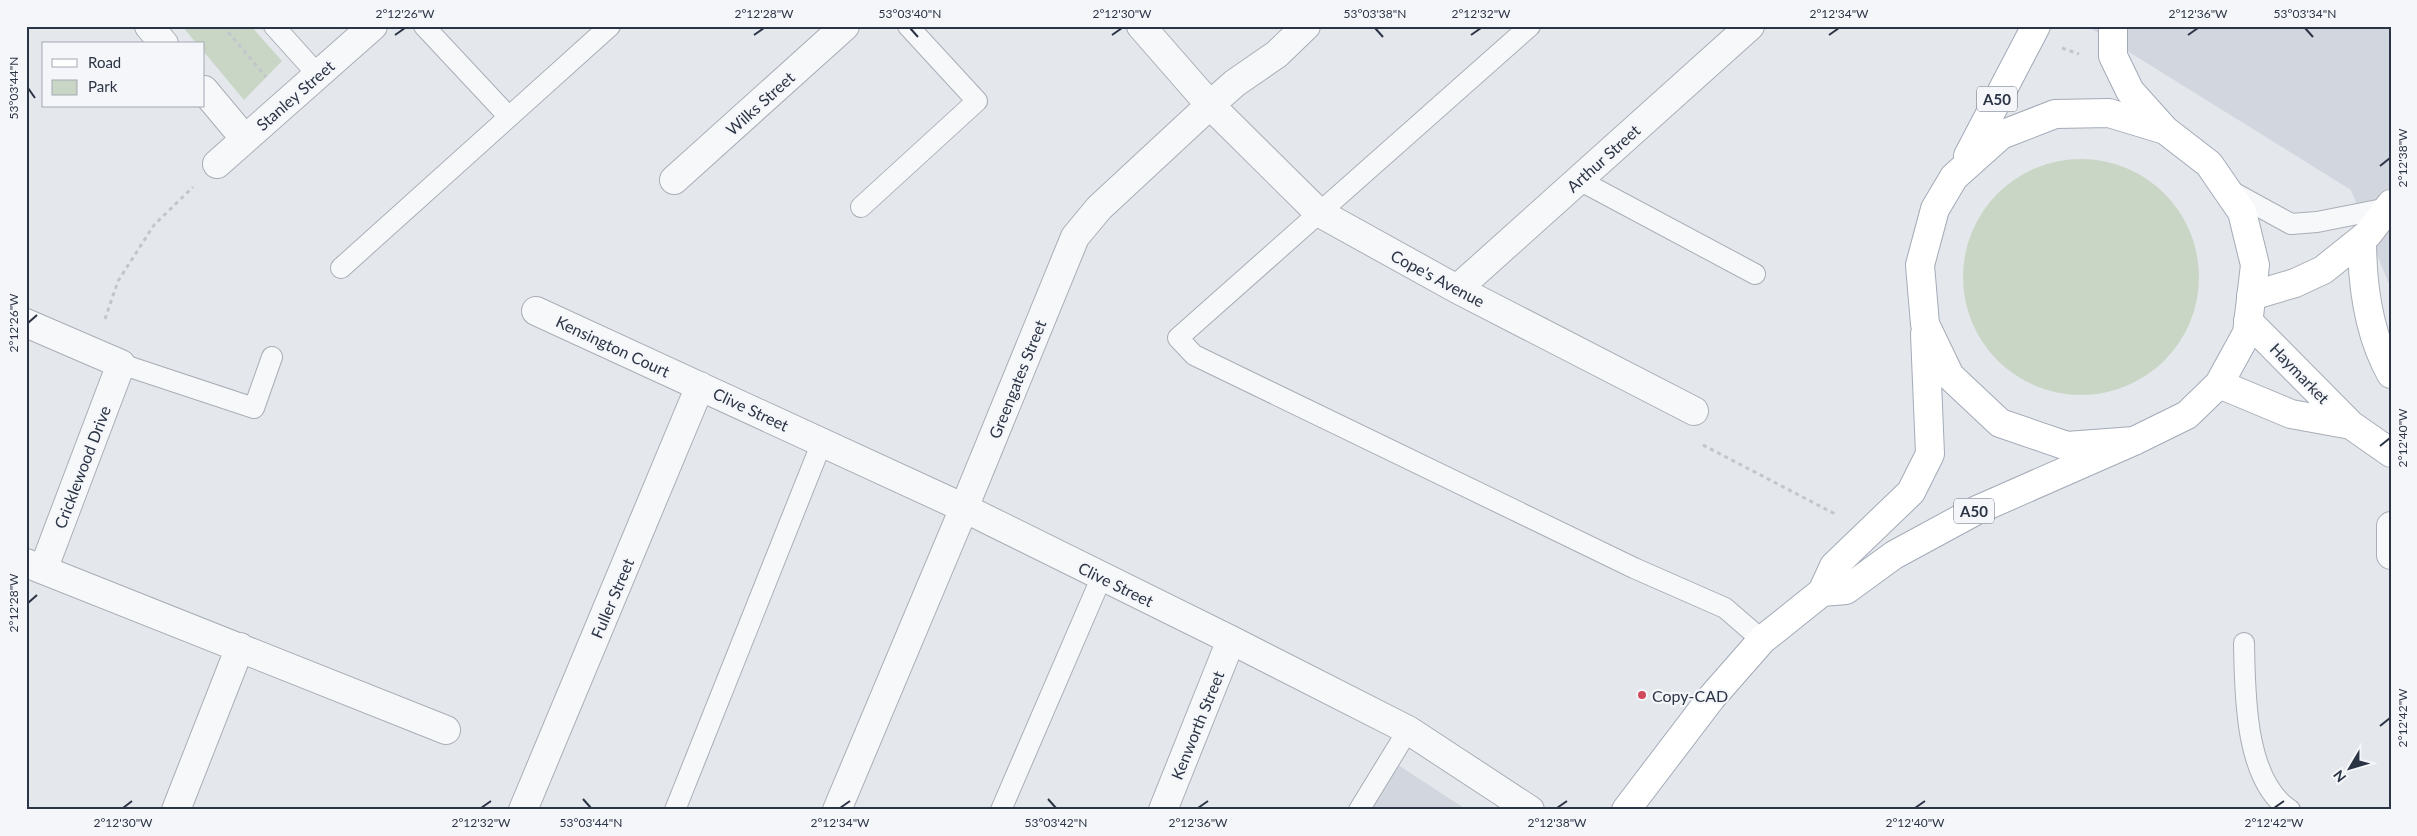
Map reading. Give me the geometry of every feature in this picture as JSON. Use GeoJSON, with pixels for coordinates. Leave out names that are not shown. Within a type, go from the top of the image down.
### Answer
{"type":"FeatureCollection","features":[{"type":"Feature","properties":{"kind":"main road","name":"A50"},"geometry":{"type":"LineString","coordinates":[[2036,26],[1959,173],[1935,209],[1920,265],[1925,324],[1950,376],[2000,423],[2067,446],[2134,441]]}},
{"type":"Feature","properties":{"kind":"main road","name":"A50"},"geometry":{"type":"LineString","coordinates":[[1822,592],[1846,590],[1894,555],[1977,510],[2134,441],[2187,415],[2219,384],[2247,332],[2255,265],[2242,212],[2210,164],[2165,130],[2130,91],[2113,56],[2113,26]]}},
{"type":"Feature","properties":{"kind":"main road","name":"A50"},"geometry":{"type":"LineString","coordinates":[[1959,173],[2001,135],[2055,114],[2109,113],[2165,130]]}},
{"type":"Feature","properties":{"kind":"main road"},"geometry":{"type":"LineString","coordinates":[[2250,309],[2295,283],[2323,270],[2368,234],[2389,206]]}},
{"type":"Feature","properties":{"kind":"main road"},"geometry":{"type":"LineString","coordinates":[[2362,239],[2367,302],[2380,356],[2391,374]]}},
{"type":"Feature","properties":{"kind":"main road","name":"A50"},"geometry":{"type":"LineString","coordinates":[[1626,810],[1712,697],[1762,640],[1822,592],[1834,566],[1911,492],[1930,454],[1924,307]]}},
{"type":"Feature","properties":{"kind":"main road","name":"Haymarket"},"geometry":{"type":"LineString","coordinates":[[2250,309],[2351,425],[2391,453]]}},
{"type":"Feature","properties":{"kind":"main road","name":"Haymarket"},"geometry":{"type":"LineString","coordinates":[[2219,384],[2291,414],[2351,425]]}},
{"type":"Feature","properties":{"kind":"street"},"geometry":{"type":"LineString","coordinates":[[149,26],[162,42]]}},
{"type":"Feature","properties":{"kind":"street","name":"Stanley Street"},"geometry":{"type":"LineString","coordinates":[[217,164],[372,26]]}},
{"type":"Feature","properties":{"kind":"street","name":"Wilks Street"},"geometry":{"type":"LineString","coordinates":[[674,180],[845,26]]}},
{"type":"Feature","properties":{"kind":"street","name":"Cope's Avenue"},"geometry":{"type":"LineString","coordinates":[[1141,26],[1210,104],[1318,212],[1457,289],[1694,411]]}},
{"type":"Feature","properties":{"kind":"street","name":"Greengates Street"},"geometry":{"type":"LineString","coordinates":[[837,810],[964,508],[1075,236],[1099,208],[1210,104],[1235,83],[1277,54],[1306,26]]}},
{"type":"Feature","properties":{"kind":"street","name":"Arthur Street"},"geometry":{"type":"LineString","coordinates":[[1457,289],[1750,26]]}},
{"type":"Feature","properties":{"kind":"street"},"geometry":{"type":"LineString","coordinates":[[205,91],[245,139]]}},
{"type":"Feature","properties":{"kind":"street","name":"Kensington Court"},"geometry":{"type":"LineString","coordinates":[[536,311],[695,384]]}},
{"type":"Feature","properties":{"kind":"street"},"geometry":{"type":"LineString","coordinates":[[26,323],[121,364]]}},
{"type":"Feature","properties":{"kind":"street","name":"Cricklewood Drive"},"geometry":{"type":"LineString","coordinates":[[35,566],[121,364]]}},
{"type":"Feature","properties":{"kind":"street","name":"Clive Street"},"geometry":{"type":"LineString","coordinates":[[695,384],[964,508],[1408,730],[1530,810]]}},
{"type":"Feature","properties":{"kind":"street","name":"Fuller Street"},"geometry":{"type":"LineString","coordinates":[[523,810],[695,384]]}},
{"type":"Feature","properties":{"kind":"street"},"geometry":{"type":"LineString","coordinates":[[2391,526],[2391,555]]}},
{"type":"Feature","properties":{"kind":"street"},"geometry":{"type":"LineString","coordinates":[[35,566],[446,730]]}},
{"type":"Feature","properties":{"kind":"street","name":"Kenworth Street"},"geometry":{"type":"LineString","coordinates":[[1164,810],[1231,640]]}},
{"type":"Feature","properties":{"kind":"street"},"geometry":{"type":"LineString","coordinates":[[176,810],[240,647]]}},
{"type":"Feature","properties":{"kind":"lane"},"geometry":{"type":"LineString","coordinates":[[274,26],[318,75]]}},
{"type":"Feature","properties":{"kind":"lane"},"geometry":{"type":"LineString","coordinates":[[424,26],[509,117]]}},
{"type":"Feature","properties":{"kind":"lane"},"geometry":{"type":"LineString","coordinates":[[341,268],[610,26]]}},
{"type":"Feature","properties":{"kind":"lane"},"geometry":{"type":"LineString","coordinates":[[861,207],[976,101],[908,26]]}},
{"type":"Feature","properties":{"kind":"lane"},"geometry":{"type":"LineString","coordinates":[[1530,26],[1178,338],[1194,355],[1634,568],[1725,608],[1762,640]]}},
{"type":"Feature","properties":{"kind":"lane"},"geometry":{"type":"LineString","coordinates":[[1579,180],[1755,274]]}},
{"type":"Feature","properties":{"kind":"lane"},"geometry":{"type":"LineString","coordinates":[[2225,188],[2292,224],[2335,219],[2389,206]]}},
{"type":"Feature","properties":{"kind":"lane"},"geometry":{"type":"LineString","coordinates":[[121,364],[254,408],[272,357]]}},
{"type":"Feature","properties":{"kind":"lane"},"geometry":{"type":"LineString","coordinates":[[675,810],[822,442]]}},
{"type":"Feature","properties":{"kind":"lane"},"geometry":{"type":"LineString","coordinates":[[1001,810],[1102,576]]}},
{"type":"Feature","properties":{"kind":"lane"},"geometry":{"type":"LineString","coordinates":[[2244,643],[2245,692],[2255,750],[2263,776],[2272,792],[2290,810]]}},
{"type":"Feature","properties":{"kind":"lane"},"geometry":{"type":"LineString","coordinates":[[1359,810],[1408,730]]}},
{"type":"Feature","properties":{"kind":"path"},"geometry":{"type":"LineString","coordinates":[[223,26],[287,102]]}},
{"type":"Feature","properties":{"kind":"path"},"geometry":{"type":"LineString","coordinates":[[94,353],[118,280],[154,225],[217,164]]}},
{"type":"Feature","properties":{"kind":"path"},"geometry":{"type":"LineString","coordinates":[[1694,411],[1696,441],[1869,532]]}},
{"type":"Feature","properties":{"kind":"shaded area"},"geometry":{"type":"Polygon","coordinates":[[[2087,26],[2391,26],[2391,289],[2351,190],[2087,26]]]}},
{"type":"Feature","properties":{"kind":"shaded area"},"geometry":{"type":"Polygon","coordinates":[[[1395,763],[1467,810],[1367,810],[1395,763]]]}},
{"type":"Feature","properties":{"kind":"green space"},"geometry":{"type":"Polygon","coordinates":[[[182,26],[251,26],[282,61],[244,100],[205,53],[205,42],[195,42],[182,26]]]}},
{"type":"Feature","properties":{"kind":"green space"},"geometry":{"type":"Polygon","coordinates":[[[2069,159],[2093,159],[2115,164],[2137,173],[2165,193],[2179,211],[2190,232],[2197,254],[2199,277],[2197,300],[2190,322],[2179,343],[2165,361],[2137,381],[2115,390],[2093,395],[2069,395],[2047,390],[2025,381],[2006,369],[1989,352],[1977,333],[1968,311],[1963,289],[1963,265],[1968,243],[1977,221],[1989,202],[2006,185],[2025,173],[2047,164],[2069,159]]]}},
{"type":"Feature","properties":{"kind":"place","name":"Copy-CAD"},"geometry":{"type":"Point","coordinates":[1642,695]}}]}
